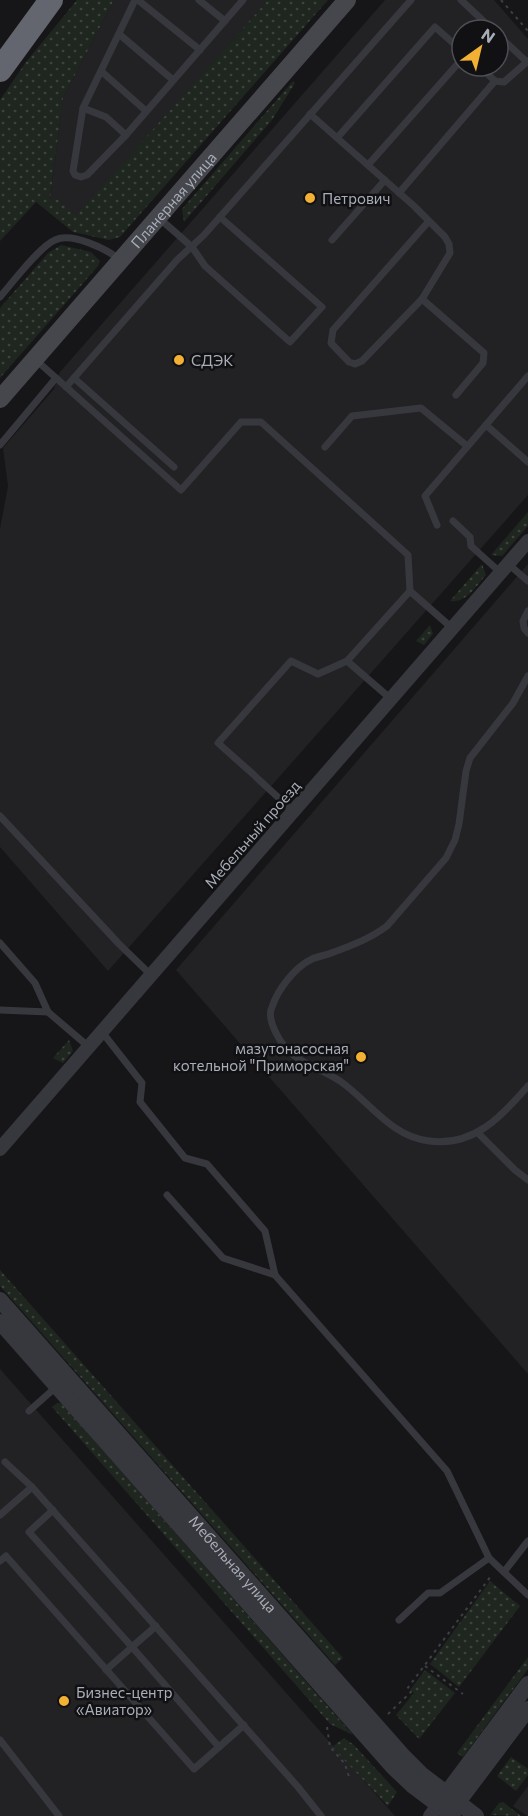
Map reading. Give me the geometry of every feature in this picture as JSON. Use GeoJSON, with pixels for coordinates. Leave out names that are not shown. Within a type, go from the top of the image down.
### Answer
{"type":"FeatureCollection","features":[{"type":"Feature","properties":{"kind":"highway"},"geometry":{"type":"LineString","coordinates":[[0,70],[51,0]]}},
{"type":"Feature","properties":{"kind":"main road","name":"Планерная улица"},"geometry":{"type":"LineString","coordinates":[[0,399],[347,0]]}},
{"type":"Feature","properties":{"kind":"street","name":"Мебельный проезд"},"geometry":{"type":"LineString","coordinates":[[0,1149],[528,541]]}},
{"type":"Feature","properties":{"kind":"street","name":"Мебельная улица"},"geometry":{"type":"LineString","coordinates":[[2,1313],[402,1777],[443,1809],[476,1816]]}},
{"type":"Feature","properties":{"kind":"street"},"geometry":{"type":"LineString","coordinates":[[443,1809],[528,1684]]}},
{"type":"Feature","properties":{"kind":"street"},"geometry":{"type":"LineString","coordinates":[[443,1809],[528,1708]]}},
{"type":"Feature","properties":{"kind":"lane"},"geometry":{"type":"LineString","coordinates":[[200,50],[137,0],[83,108],[75,175],[81,177],[87,175],[126,135],[146,111],[200,50],[243,0]]}},
{"type":"Feature","properties":{"kind":"lane"},"geometry":{"type":"LineString","coordinates":[[199,0],[225,21]]}},
{"type":"Feature","properties":{"kind":"lane"},"geometry":{"type":"LineString","coordinates":[[66,387],[177,260],[220,217],[411,0]]}},
{"type":"Feature","properties":{"kind":"lane"},"geometry":{"type":"LineString","coordinates":[[461,0],[480,18]]}},
{"type":"Feature","properties":{"kind":"lane"},"geometry":{"type":"LineString","coordinates":[[337,138],[435,27],[450,40]]}},
{"type":"Feature","properties":{"kind":"lane"},"geometry":{"type":"LineString","coordinates":[[119,34],[173,80]]}},
{"type":"Feature","properties":{"kind":"lane"},"geometry":{"type":"LineString","coordinates":[[492,78],[495,81],[504,82],[528,61],[510,45]]}},
{"type":"Feature","properties":{"kind":"lane"},"geometry":{"type":"LineString","coordinates":[[101,71],[146,111]]}},
{"type":"Feature","properties":{"kind":"lane"},"geometry":{"type":"LineString","coordinates":[[368,165],[450,73]]}},
{"type":"Feature","properties":{"kind":"lane"},"geometry":{"type":"LineString","coordinates":[[399,193],[495,81]]}},
{"type":"Feature","properties":{"kind":"lane"},"geometry":{"type":"LineString","coordinates":[[83,108],[106,117],[126,135]]}},
{"type":"Feature","properties":{"kind":"lane"},"geometry":{"type":"LineString","coordinates":[[310,114],[429,221],[449,244],[450,253],[422,299],[362,361],[355,364],[349,362],[331,343],[333,330],[429,221]]}},
{"type":"Feature","properties":{"kind":"lane"},"geometry":{"type":"LineString","coordinates":[[332,240],[385,180]]}},
{"type":"Feature","properties":{"kind":"lane"},"geometry":{"type":"LineString","coordinates":[[158,217],[192,247],[205,266],[290,342],[322,307],[220,217]]}},
{"type":"Feature","properties":{"kind":"lane"},"geometry":{"type":"LineString","coordinates":[[0,297],[46,246],[56,239],[67,238],[96,245],[109,250],[120,260]]}},
{"type":"Feature","properties":{"kind":"lane"},"geometry":{"type":"LineString","coordinates":[[422,299],[484,353],[483,363],[456,395]]}},
{"type":"Feature","properties":{"kind":"lane"},"geometry":{"type":"LineString","coordinates":[[34,359],[181,490],[242,422],[261,422],[408,555],[410,591],[347,661],[318,674],[291,661],[218,743],[293,811]]}},
{"type":"Feature","properties":{"kind":"lane"},"geometry":{"type":"LineString","coordinates":[[437,525],[424,496],[528,376]]}},
{"type":"Feature","properties":{"kind":"lane"},"geometry":{"type":"LineString","coordinates":[[0,446],[56,378]]}},
{"type":"Feature","properties":{"kind":"lane"},"geometry":{"type":"LineString","coordinates":[[74,378],[174,467]]}},
{"type":"Feature","properties":{"kind":"lane"},"geometry":{"type":"LineString","coordinates":[[325,447],[352,416],[421,408],[467,446]]}},
{"type":"Feature","properties":{"kind":"lane"},"geometry":{"type":"LineString","coordinates":[[486,425],[528,462]]}},
{"type":"Feature","properties":{"kind":"lane"},"geometry":{"type":"LineString","coordinates":[[453,521],[470,537],[471,546],[504,568],[528,580]]}},
{"type":"Feature","properties":{"kind":"lane"},"geometry":{"type":"LineString","coordinates":[[410,591],[452,628]]}},
{"type":"Feature","properties":{"kind":"lane"},"geometry":{"type":"LineString","coordinates":[[528,611],[523,621],[528,633]]}},
{"type":"Feature","properties":{"kind":"lane"},"geometry":{"type":"LineString","coordinates":[[347,661],[391,699]]}},
{"type":"Feature","properties":{"kind":"lane"},"geometry":{"type":"LineString","coordinates":[[528,676],[513,703],[470,758],[466,771],[459,824],[455,840],[446,858],[387,926],[377,934],[312,959],[299,968],[288,980],[270,1009],[272,1025],[280,1042],[293,1056],[341,1082],[393,1127],[411,1137],[431,1142],[455,1140],[478,1132],[494,1122],[528,1086]]}},
{"type":"Feature","properties":{"kind":"lane"},"geometry":{"type":"LineString","coordinates":[[0,816],[119,944],[152,975]]}},
{"type":"Feature","properties":{"kind":"lane"},"geometry":{"type":"LineString","coordinates":[[0,943],[35,983],[48,1012],[89,1047]]}},
{"type":"Feature","properties":{"kind":"lane"},"geometry":{"type":"LineString","coordinates":[[0,1010],[48,1012]]}},
{"type":"Feature","properties":{"kind":"lane"},"geometry":{"type":"LineString","coordinates":[[102,1032],[142,1083],[140,1101],[185,1158],[207,1164],[265,1231],[275,1275],[447,1471],[489,1558],[528,1595]]}},
{"type":"Feature","properties":{"kind":"lane"},"geometry":{"type":"LineString","coordinates":[[478,1132],[528,1180]]}},
{"type":"Feature","properties":{"kind":"lane"},"geometry":{"type":"LineString","coordinates":[[167,1195],[223,1258],[275,1275]]}},
{"type":"Feature","properties":{"kind":"lane"},"geometry":{"type":"LineString","coordinates":[[29,1411],[62,1382]]}},
{"type":"Feature","properties":{"kind":"lane"},"geometry":{"type":"LineString","coordinates":[[5,1462],[32,1486],[244,1725],[321,1816]]}},
{"type":"Feature","properties":{"kind":"lane"},"geometry":{"type":"LineString","coordinates":[[0,1515],[32,1486]]}},
{"type":"Feature","properties":{"kind":"lane"},"geometry":{"type":"LineString","coordinates":[[53,1510],[29,1532],[219,1747]]}},
{"type":"Feature","properties":{"kind":"lane"},"geometry":{"type":"LineString","coordinates":[[504,1572],[528,1541]]}},
{"type":"Feature","properties":{"kind":"lane"},"geometry":{"type":"LineString","coordinates":[[0,1562],[6,1556],[194,1769],[244,1725]]}},
{"type":"Feature","properties":{"kind":"lane"},"geometry":{"type":"LineString","coordinates":[[399,1620],[428,1593],[440,1593],[489,1558]]}},
{"type":"Feature","properties":{"kind":"lane"},"geometry":{"type":"LineString","coordinates":[[106,1670],[156,1626]]}},
{"type":"Feature","properties":{"kind":"lane"},"geometry":{"type":"LineString","coordinates":[[0,1740],[59,1816]]}},
{"type":"Feature","properties":{"kind":"path"},"geometry":{"type":"LineString","coordinates":[[501,0],[528,31]]}},
{"type":"Feature","properties":{"kind":"path"},"geometry":{"type":"LineString","coordinates":[[388,1714],[411,1692],[407,1689],[491,1576]]}},
{"type":"Feature","properties":{"kind":"path"},"geometry":{"type":"LineString","coordinates":[[425,1666],[463,1694]]}},
{"type":"Feature","properties":{"kind":"path"},"geometry":{"type":"LineString","coordinates":[[327,1727],[330,1747],[345,1764],[350,1780]]}},
{"type":"Feature","properties":{"kind":"shaded area"},"geometry":{"type":"Polygon","coordinates":[[[77,0],[114,0],[63,98],[50,199],[59,200],[76,216],[268,0],[328,0],[120,237],[109,240],[73,232],[36,202],[0,241],[0,100],[26,62],[77,0]]]}},
{"type":"Feature","properties":{"kind":"shaded area"},"geometry":{"type":"Polygon","coordinates":[[[114,0],[268,0],[76,217],[59,200],[50,200],[63,98],[114,0]]]}},
{"type":"Feature","properties":{"kind":"shaded area"},"geometry":{"type":"Polygon","coordinates":[[[385,0],[494,0],[510,18],[450,18],[450,78],[510,78],[510,18],[528,39],[528,495],[108,971],[0,847],[0,529],[8,486],[3,448],[54,389],[60,372],[385,0]]]}},
{"type":"Feature","properties":{"kind":"shaded area"},"geometry":{"type":"Polygon","coordinates":[[[293,81],[295,83],[272,120],[184,222],[182,209],[293,81]]]}},
{"type":"Feature","properties":{"kind":"shaded area"},"geometry":{"type":"Polygon","coordinates":[[[61,245],[91,252],[100,261],[98,266],[0,378],[0,308],[48,253],[61,245]]]}},
{"type":"Feature","properties":{"kind":"shaded area"},"geometry":{"type":"Polygon","coordinates":[[[528,512],[528,526],[502,556],[491,555],[528,512]]]}},
{"type":"Feature","properties":{"kind":"shaded area"},"geometry":{"type":"Polygon","coordinates":[[[482,564],[486,575],[475,589],[466,597],[450,601],[482,564]]]}},
{"type":"Feature","properties":{"kind":"shaded area"},"geometry":{"type":"Polygon","coordinates":[[[528,564],[528,1374],[176,970],[528,564]]]}},
{"type":"Feature","properties":{"kind":"shaded area"},"geometry":{"type":"Polygon","coordinates":[[[430,625],[433,634],[424,645],[416,641],[430,625]]]}},
{"type":"Feature","properties":{"kind":"shaded area"},"geometry":{"type":"Polygon","coordinates":[[[69,1040],[73,1051],[63,1063],[53,1058],[69,1040]]]}},
{"type":"Feature","properties":{"kind":"shaded area"},"geometry":{"type":"Polygon","coordinates":[[[0,1270],[343,1658],[335,1665],[0,1286],[0,1270]]]}},
{"type":"Feature","properties":{"kind":"shaded area","name":"Бизнес-центр «Авиатор»"},"geometry":{"type":"Polygon","coordinates":[[[0,1369],[395,1816],[0,1816],[0,1369]]]}},
{"type":"Feature","properties":{"kind":"shaded area"},"geometry":{"type":"Polygon","coordinates":[[[61,1403],[353,1735],[330,1724],[52,1407],[61,1403]]]}},
{"type":"Feature","properties":{"kind":"shaded area"},"geometry":{"type":"Polygon","coordinates":[[[490,1581],[520,1606],[459,1687],[430,1664],[490,1581]]]}},
{"type":"Feature","properties":{"kind":"shaded area"},"geometry":{"type":"Polygon","coordinates":[[[528,1657],[528,1669],[463,1757],[457,1753],[528,1657]]]}},
{"type":"Feature","properties":{"kind":"shaded area"},"geometry":{"type":"Polygon","coordinates":[[[425,1670],[455,1693],[419,1739],[396,1715],[414,1693],[410,1690],[425,1670]]]}},
{"type":"Feature","properties":{"kind":"shaded area"},"geometry":{"type":"Polygon","coordinates":[[[344,1738],[354,1745],[397,1792],[388,1806],[332,1747],[344,1738]]]}},
{"type":"Feature","properties":{"kind":"shaded area"},"geometry":{"type":"Polygon","coordinates":[[[511,1757],[528,1769],[528,1775],[516,1791],[497,1776],[511,1757]]]}},
{"type":"Feature","properties":{"kind":"shaded area"},"geometry":{"type":"Polygon","coordinates":[[[528,1786],[528,1816],[527,1816],[513,1806],[528,1786]]]}},
{"type":"Feature","properties":{"kind":"shaded area"},"geometry":{"type":"Polygon","coordinates":[[[503,1802],[521,1816],[490,1815],[499,1803],[503,1802]]]}},
{"type":"Feature","properties":{"kind":"place","name":"Петрович"},"geometry":{"type":"Point","coordinates":[310,198]}},
{"type":"Feature","properties":{"kind":"place","name":"СДЭК"},"geometry":{"type":"Point","coordinates":[179,360]}},
{"type":"Feature","properties":{"kind":"place","name":"мазутонасосная котельной \"Приморская\""},"geometry":{"type":"Point","coordinates":[361,1057]}},
{"type":"Feature","properties":{"kind":"place","name":"Бизнес-центр «Авиатор»"},"geometry":{"type":"Point","coordinates":[64,1701]}}]}
